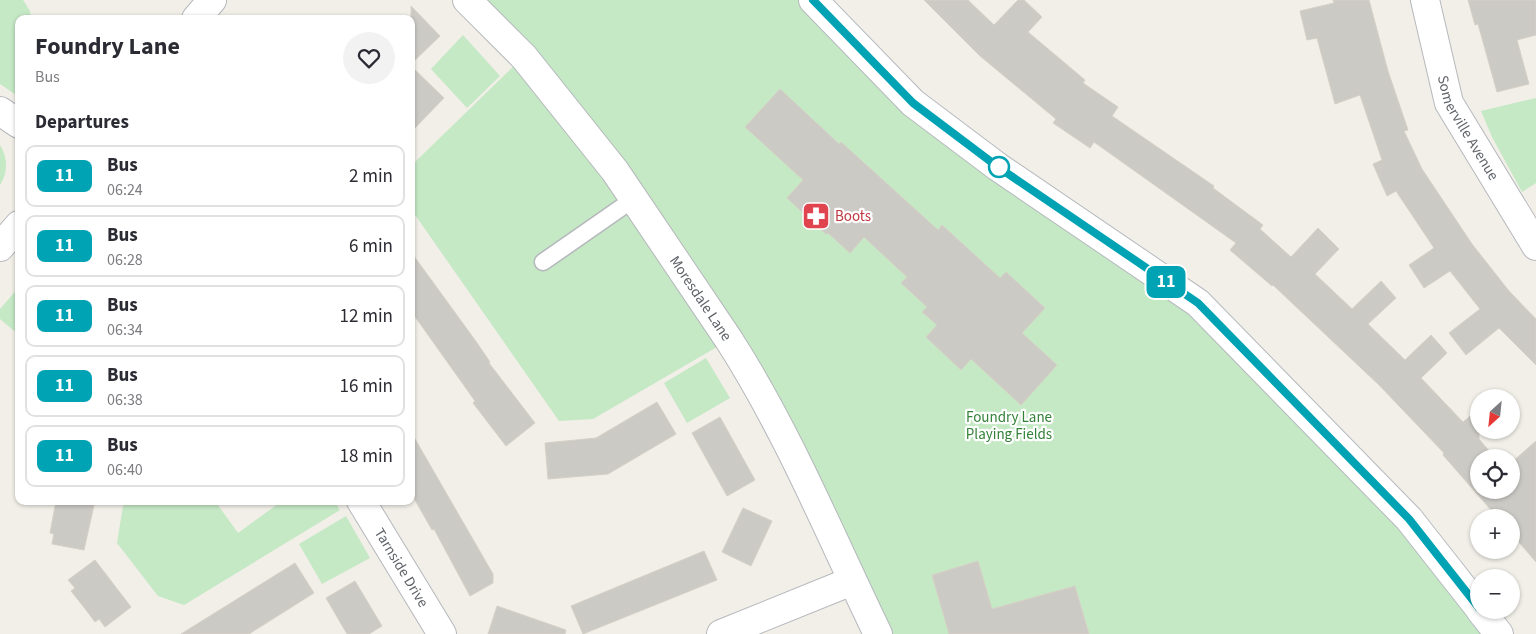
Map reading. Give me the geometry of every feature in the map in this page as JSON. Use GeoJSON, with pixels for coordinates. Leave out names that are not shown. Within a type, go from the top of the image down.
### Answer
{"type":"FeatureCollection","features":[{"type":"Feature","properties":{"kind":"street"},"geometry":{"type":"LineString","coordinates":[[199,15],[212,0]]}},
{"type":"Feature","properties":{"kind":"street","name":"Moresdale Lane"},"geometry":{"type":"LineString","coordinates":[[467,0],[524,57],[615,171],[635,198],[747,368],[795,459],[878,634]]}},
{"type":"Feature","properties":{"kind":"street"},"geometry":{"type":"LineString","coordinates":[[813,0],[913,103],[998,167],[1198,303],[1409,519],[1470,596]]}},
{"type":"Feature","properties":{"kind":"street","name":"Somerville Avenue"},"geometry":{"type":"LineString","coordinates":[[1425,0],[1449,103],[1536,246]]}},
{"type":"Feature","properties":{"kind":"street"},"geometry":{"type":"LineString","coordinates":[[0,111],[15,121]]}},
{"type":"Feature","properties":{"kind":"street"},"geometry":{"type":"LineString","coordinates":[[0,247],[15,230]]}},
{"type":"Feature","properties":{"kind":"street","name":"Tarnside Drive"},"geometry":{"type":"LineString","coordinates":[[363,505],[442,634]]}},
{"type":"Feature","properties":{"kind":"street"},"geometry":{"type":"LineString","coordinates":[[721,634],[852,581]]}},
{"type":"Feature","properties":{"kind":"street"},"geometry":{"type":"LineString","coordinates":[[1488,619],[1499,634]]}},
{"type":"Feature","properties":{"kind":"lane"},"geometry":{"type":"LineString","coordinates":[[543,262],[635,198]]}},
{"type":"Feature","properties":{"kind":"green space"},"geometry":{"type":"Polygon","coordinates":[[[0,0],[23,0],[30,15],[15,15],[15,94],[0,84],[0,0]]]}},
{"type":"Feature","properties":{"kind":"green space","name":"Foundry Lane Playing Fields"},"geometry":{"type":"Polygon","coordinates":[[[467,0],[813,0],[913,103],[1198,303],[1470,602],[1470,619],[1485,619],[1499,634],[878,634],[729,340],[593,419],[559,421],[415,215],[415,162],[523,57],[467,0]]]}},
{"type":"Feature","properties":{"kind":"green space"},"geometry":{"type":"Polygon","coordinates":[[[463,35],[500,76],[467,108],[431,69],[463,35]]]}},
{"type":"Feature","properties":{"kind":"green space"},"geometry":{"type":"Polygon","coordinates":[[[1536,98],[1536,183],[1522,192],[1492,137],[1481,111],[1536,98]]]}},
{"type":"Feature","properties":{"kind":"green space"},"geometry":{"type":"Polygon","coordinates":[[[0,145],[6,160],[6,170],[0,185],[0,145]]]}},
{"type":"Feature","properties":{"kind":"green space"},"geometry":{"type":"Polygon","coordinates":[[[15,292],[15,332],[0,319],[0,309],[15,292]]]}},
{"type":"Feature","properties":{"kind":"green space"},"geometry":{"type":"Polygon","coordinates":[[[706,358],[730,398],[687,423],[664,383],[706,358]]]}},
{"type":"Feature","properties":{"kind":"green space"},"geometry":{"type":"Polygon","coordinates":[[[218,505],[238,533],[276,505],[337,505],[340,510],[184,605],[158,596],[117,543],[123,506],[218,505]]]}},
{"type":"Feature","properties":{"kind":"green space"},"geometry":{"type":"Polygon","coordinates":[[[346,516],[370,558],[322,584],[299,544],[346,516]]]}},
{"type":"Feature","properties":{"kind":"building"},"geometry":{"type":"Polygon","coordinates":[[[924,0],[968,0],[994,25],[1018,0],[1024,0],[1042,17],[1028,32],[1085,80],[1083,83],[1118,107],[1112,116],[1214,186],[1213,188],[1263,225],[1260,229],[1291,257],[1318,228],[1339,249],[1315,274],[1352,309],[1381,281],[1396,298],[1368,324],[1405,360],[1431,335],[1447,353],[1421,378],[1463,422],[1470,416],[1470,439],[1479,439],[1487,449],[1470,449],[1470,486],[1443,455],[1444,453],[1379,385],[1273,285],[1230,250],[1236,243],[1094,142],[1090,148],[1053,123],[1056,119],[980,56],[924,0]]]}},
{"type":"Feature","properties":{"kind":"building"},"geometry":{"type":"Polygon","coordinates":[[[1333,0],[1369,0],[1388,71],[1408,130],[1404,131],[1422,169],[1472,244],[1509,291],[1536,319],[1536,365],[1499,328],[1466,355],[1449,333],[1480,309],[1450,271],[1424,288],[1409,265],[1434,248],[1396,191],[1387,196],[1373,164],[1382,160],[1360,95],[1335,104],[1317,38],[1307,40],[1300,11],[1334,3],[1333,0]]]}},
{"type":"Feature","properties":{"kind":"building"},"geometry":{"type":"Polygon","coordinates":[[[1468,0],[1536,0],[1536,35],[1517,40],[1529,84],[1497,92],[1478,24],[1475,25],[1468,0]]]}},
{"type":"Feature","properties":{"kind":"building"},"geometry":{"type":"Polygon","coordinates":[[[411,6],[440,36],[415,60],[415,15],[411,15],[411,6]]]}},
{"type":"Feature","properties":{"kind":"building"},"geometry":{"type":"Polygon","coordinates":[[[415,70],[444,98],[415,128],[415,70]]]}},
{"type":"Feature","properties":{"kind":"building"},"geometry":{"type":"Polygon","coordinates":[[[780,89],[839,144],[841,142],[938,230],[942,225],[1000,278],[1006,272],[1045,308],[1022,333],[1057,365],[1021,405],[971,359],[961,370],[926,337],[937,325],[922,312],[927,307],[901,283],[907,277],[864,237],[850,253],[787,198],[803,180],[745,127],[780,89]]]}},
{"type":"Feature","properties":{"kind":"building"},"geometry":{"type":"Polygon","coordinates":[[[415,258],[475,340],[489,363],[535,423],[506,446],[473,403],[475,401],[415,317],[415,258]]]}},
{"type":"Feature","properties":{"kind":"building"},"geometry":{"type":"Polygon","coordinates":[[[657,402],[676,434],[608,474],[548,479],[545,443],[596,438],[657,402]]]}},
{"type":"Feature","properties":{"kind":"building"},"geometry":{"type":"Polygon","coordinates":[[[720,417],[755,480],[727,496],[692,433],[720,417]]]}},
{"type":"Feature","properties":{"kind":"building"},"geometry":{"type":"Polygon","coordinates":[[[415,439],[493,574],[493,583],[470,596],[434,529],[432,530],[415,500],[415,439]]]}},
{"type":"Feature","properties":{"kind":"building"},"geometry":{"type":"Polygon","coordinates":[[[1536,441],[1536,562],[1520,543],[1520,509],[1490,509],[1481,499],[1520,499],[1520,455],[1536,441]]]}},
{"type":"Feature","properties":{"kind":"building"},"geometry":{"type":"Polygon","coordinates":[[[55,505],[94,505],[84,550],[52,544],[54,534],[50,533],[55,505]]]}},
{"type":"Feature","properties":{"kind":"building"},"geometry":{"type":"Polygon","coordinates":[[[743,508],[772,521],[751,566],[722,552],[743,508]]]}},
{"type":"Feature","properties":{"kind":"building"},"geometry":{"type":"Polygon","coordinates":[[[704,551],[717,580],[583,634],[571,606],[704,551]]]}},
{"type":"Feature","properties":{"kind":"building"},"geometry":{"type":"Polygon","coordinates":[[[95,560],[131,607],[105,627],[99,619],[95,622],[71,591],[75,588],[68,580],[95,560]]]}},
{"type":"Feature","properties":{"kind":"building"},"geometry":{"type":"Polygon","coordinates":[[[978,561],[992,609],[1075,586],[1089,634],[949,634],[932,575],[978,561]]]}},
{"type":"Feature","properties":{"kind":"building"},"geometry":{"type":"Polygon","coordinates":[[[295,563],[314,593],[249,634],[181,634],[295,563]]]}},
{"type":"Feature","properties":{"kind":"building"},"geometry":{"type":"Polygon","coordinates":[[[355,581],[382,626],[369,634],[347,634],[326,598],[355,581]]]}},
{"type":"Feature","properties":{"kind":"building"},"geometry":{"type":"Polygon","coordinates":[[[497,606],[566,630],[565,634],[488,634],[497,606]]]}},
{"type":"Feature","properties":{"kind":"bus line","name":"11"},"geometry":{"type":"LineString","coordinates":[[813,0],[913,103],[998,167],[1198,303],[1409,519],[1470,597]]}},
{"type":"Feature","properties":{"kind":"place","name":"Boots"},"geometry":{"type":"Point","coordinates":[816,216]}}]}
